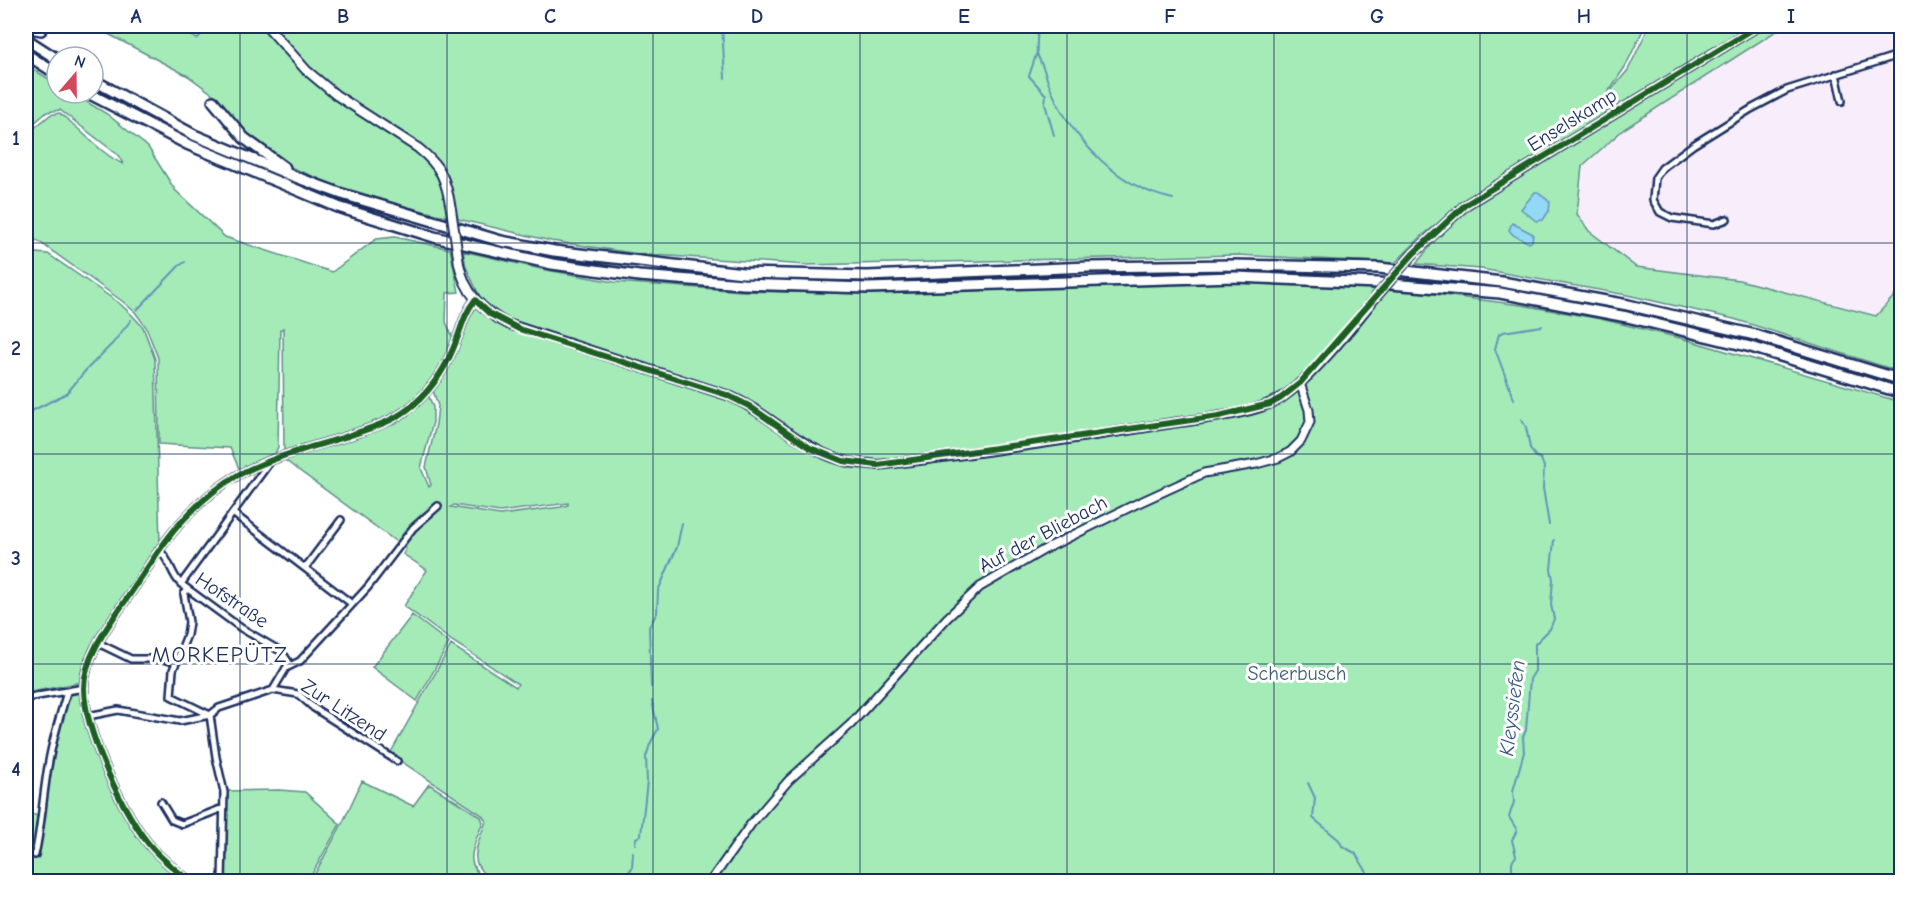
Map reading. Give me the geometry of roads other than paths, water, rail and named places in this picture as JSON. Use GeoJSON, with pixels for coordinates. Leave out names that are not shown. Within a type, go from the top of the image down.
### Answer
{"type":"FeatureCollection","features":[{"type":"Feature","properties":{"kind":"highway"},"geometry":{"type":"LineString","coordinates":[[26,27],[40,30]]}},
{"type":"Feature","properties":{"kind":"highway"},"geometry":{"type":"LineString","coordinates":[[26,39],[45,51]]}},
{"type":"Feature","properties":{"kind":"highway"},"geometry":{"type":"LineString","coordinates":[[26,54],[45,66]]}},
{"type":"Feature","properties":{"kind":"highway"},"geometry":{"type":"LineString","coordinates":[[105,87],[194,135],[342,194],[501,241],[554,251],[743,273],[867,276],[1089,267],[1234,265],[1379,268],[1502,282],[1629,305],[1755,335],[1902,380]]}},
{"type":"Feature","properties":{"kind":"highway"},"geometry":{"type":"LineString","coordinates":[[213,101],[244,138],[290,171],[293,176]]}},
{"type":"Feature","properties":{"kind":"highway"},"geometry":{"type":"LineString","coordinates":[[105,102],[187,144],[338,207],[434,237],[552,264],[639,276],[743,284],[868,288],[1235,278],[1378,283],[1500,293],[1627,317],[1751,347],[1902,393]]}},
{"type":"Feature","properties":{"kind":"main road"},"geometry":{"type":"LineString","coordinates":[[267,26],[306,70],[336,96],[418,148],[438,166],[447,184],[459,264],[465,284],[475,300]]}},
{"type":"Feature","properties":{"kind":"main road","name":"Enselskamp"},"geometry":{"type":"LineString","coordinates":[[475,300],[490,314],[519,329],[727,395],[749,406],[810,448],[843,461],[878,465],[929,459],[1219,416],[1270,404],[1300,383],[1413,254],[1465,206],[1758,26]]}},
{"type":"Feature","properties":{"kind":"street"},"geometry":{"type":"LineString","coordinates":[[1727,219],[1714,224],[1672,218],[1660,212],[1653,200],[1656,178],[1662,168],[1751,108],[1787,90],[1902,54]]}},
{"type":"Feature","properties":{"kind":"street"},"geometry":{"type":"LineString","coordinates":[[1836,74],[1842,101]]}},
{"type":"Feature","properties":{"kind":"street"},"geometry":{"type":"LineString","coordinates":[[191,882],[154,851],[135,826],[107,769],[88,716],[84,688],[88,667],[98,643],[159,550],[186,517],[213,493],[239,475],[272,459],[384,424],[408,409],[429,390],[443,370],[454,348],[467,309],[475,300]]}},
{"type":"Feature","properties":{"kind":"street","name":"Auf der Bliebach"},"geometry":{"type":"LineString","coordinates":[[710,882],[751,824],[789,780],[851,724],[909,658],[980,587],[1047,548],[1204,473],[1256,464],[1290,452],[1301,441],[1310,422],[1309,410],[1300,383]]}},
{"type":"Feature","properties":{"kind":"street"},"geometry":{"type":"LineString","coordinates":[[181,584],[272,459]]}},
{"type":"Feature","properties":{"kind":"street"},"geometry":{"type":"LineString","coordinates":[[88,716],[118,710],[180,721],[210,715],[219,708],[273,690],[288,667],[300,661],[368,586],[414,528],[438,506]]}},
{"type":"Feature","properties":{"kind":"street"},"geometry":{"type":"LineString","coordinates":[[234,514],[352,604]]}},
{"type":"Feature","properties":{"kind":"street"},"geometry":{"type":"LineString","coordinates":[[305,568],[341,520]]}},
{"type":"Feature","properties":{"kind":"street","name":"Hofstraße"},"geometry":{"type":"LineString","coordinates":[[159,550],[181,584],[241,628],[282,652],[288,659],[288,667]]}},
{"type":"Feature","properties":{"kind":"street"},"geometry":{"type":"LineString","coordinates":[[187,589],[184,594],[189,622],[187,635],[173,670],[171,696],[210,715]]}},
{"type":"Feature","properties":{"kind":"street"},"geometry":{"type":"LineString","coordinates":[[98,643],[131,659],[162,659],[177,662]]}},
{"type":"Feature","properties":{"kind":"street"},"geometry":{"type":"LineString","coordinates":[[26,698],[84,688]]}},
{"type":"Feature","properties":{"kind":"street","name":"Zur Litzend"},"geometry":{"type":"LineString","coordinates":[[273,690],[298,694],[314,708],[397,761]]}},
{"type":"Feature","properties":{"kind":"street"},"geometry":{"type":"LineString","coordinates":[[35,855],[48,763],[67,692]]}},
{"type":"Feature","properties":{"kind":"street"},"geometry":{"type":"LineString","coordinates":[[210,715],[224,792],[222,882]]}},
{"type":"Feature","properties":{"kind":"street"},"geometry":{"type":"LineString","coordinates":[[161,802],[172,820],[182,824],[223,808]]}},
{"type":"Feature","properties":{"kind":"water"},"geometry":{"type":"Polygon","coordinates":[[[1535,192],[1550,202],[1549,211],[1543,220],[1536,221],[1521,209],[1535,192]]]}},
{"type":"Feature","properties":{"kind":"water"},"geometry":{"type":"Polygon","coordinates":[[[1512,223],[1533,234],[1532,241],[1529,243],[1513,235],[1509,230],[1512,223]]]}},
{"type":"Feature","properties":{"kind":"waterway"},"geometry":{"type":"LineString","coordinates":[[722,26],[725,78]]}},
{"type":"Feature","properties":{"kind":"waterway"},"geometry":{"type":"LineString","coordinates":[[1041,26],[1037,30],[1038,55],[1052,92],[1076,133],[1110,168],[1129,182],[1173,199]]}},
{"type":"Feature","properties":{"kind":"waterway"},"geometry":{"type":"LineString","coordinates":[[1037,52],[1029,76],[1046,95],[1045,104],[1054,135]]}},
{"type":"Feature","properties":{"kind":"waterway"},"geometry":{"type":"LineString","coordinates":[[137,310],[185,262]]}},
{"type":"Feature","properties":{"kind":"waterway"},"geometry":{"type":"LineString","coordinates":[[26,414],[67,393],[131,320]]}},
{"type":"Feature","properties":{"kind":"waterway","name":"Kleyssiefen"},"geometry":{"type":"LineString","coordinates":[[1514,399],[1495,349],[1499,334],[1542,326]]}},
{"type":"Feature","properties":{"kind":"waterway"},"geometry":{"type":"LineString","coordinates":[[26,382],[29,372]]}},
{"type":"Feature","properties":{"kind":"waterway","name":"Kleyssiefen"},"geometry":{"type":"LineString","coordinates":[[1521,419],[1526,427],[1530,448],[1535,456],[1541,459],[1544,467],[1543,488],[1549,525]]}},
{"type":"Feature","properties":{"kind":"waterway"},"geometry":{"type":"LineString","coordinates":[[651,687],[649,627],[657,613],[658,591],[677,547],[682,523]]}},
{"type":"Feature","properties":{"kind":"waterway","name":"Kleyssiefen"},"geometry":{"type":"LineString","coordinates":[[1512,882],[1512,862],[1516,856],[1512,840],[1517,830],[1509,817],[1514,802],[1513,791],[1524,752],[1523,737],[1526,730],[1530,679],[1535,671],[1535,644],[1550,629],[1554,619],[1551,605],[1554,540]]}},
{"type":"Feature","properties":{"kind":"waterway"},"geometry":{"type":"LineString","coordinates":[[635,844],[636,838],[641,835],[647,781],[646,757],[658,729],[652,701]]}},
{"type":"Feature","properties":{"kind":"waterway"},"geometry":{"type":"LineString","coordinates":[[1308,783],[1315,798],[1313,818],[1339,840],[1342,846],[1355,853],[1367,872],[1369,882]]}},
{"type":"Feature","properties":{"kind":"waterway"},"geometry":{"type":"LineString","coordinates":[[627,882],[627,874],[632,868],[633,852]]}},
{"type":"Feature","properties":{"kind":"district","name":"MORKEPÜTZ"},"geometry":{"type":"Point","coordinates":[220,655]}},
{"type":"Feature","properties":{"kind":"park label","name":"Scherbusch"},"geometry":{"type":"Point","coordinates":[1297,673]}}]}
